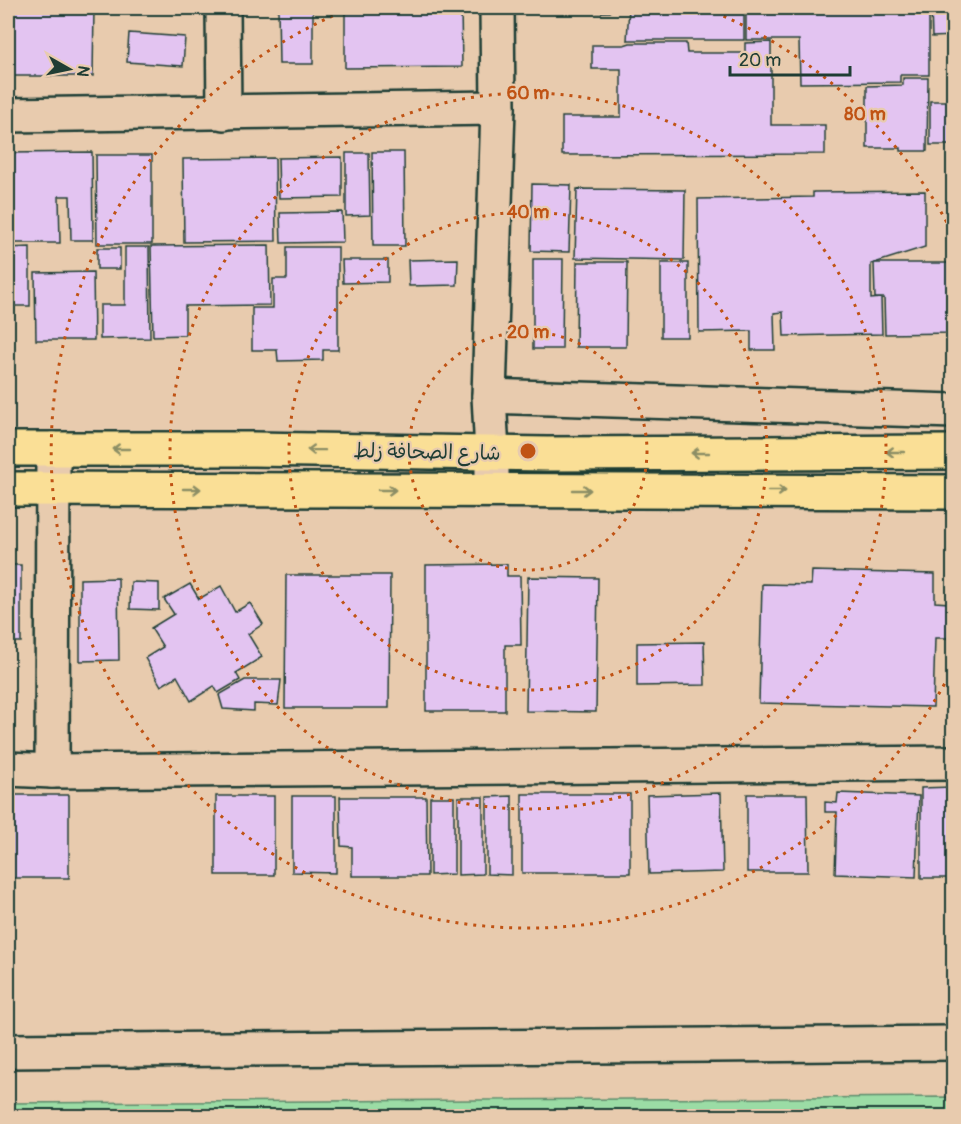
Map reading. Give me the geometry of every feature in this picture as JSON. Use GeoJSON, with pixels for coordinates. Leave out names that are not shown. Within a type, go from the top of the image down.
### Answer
{"type":"FeatureCollection","features":[{"type":"Feature","properties":{"kind":"highway","name":"شارع الصحافة زلط"},"geometry":{"type":"LineString","coordinates":[[8,449],[254,449],[547,454],[954,452]]}},
{"type":"Feature","properties":{"kind":"highway","name":"شارع الصحافة زلط"},"geometry":{"type":"LineString","coordinates":[[8,489],[954,492]]}},
{"type":"Feature","properties":{"kind":"street"},"geometry":{"type":"LineString","coordinates":[[223,8],[224,113]]}},
{"type":"Feature","properties":{"kind":"street"},"geometry":{"type":"LineString","coordinates":[[492,490],[489,396],[498,108],[497,8]]}},
{"type":"Feature","properties":{"kind":"street"},"geometry":{"type":"LineString","coordinates":[[8,115],[498,108]]}},
{"type":"Feature","properties":{"kind":"street"},"geometry":{"type":"LineString","coordinates":[[489,396],[954,411]]}},
{"type":"Feature","properties":{"kind":"street"},"geometry":{"type":"LineString","coordinates":[[52,771],[53,449]]}},
{"type":"Feature","properties":{"kind":"street"},"geometry":{"type":"LineString","coordinates":[[8,770],[954,763]]}},
{"type":"Feature","properties":{"kind":"street"},"geometry":{"type":"LineString","coordinates":[[8,1051],[954,1043]]}},
{"type":"Feature","properties":{"kind":"green space"},"geometry":{"type":"Polygon","coordinates":[[[953,1097],[953,1116],[8,1116],[8,1103],[953,1097]]]}},
{"type":"Feature","properties":{"kind":"building"},"geometry":{"type":"Polygon","coordinates":[[[8,8],[94,8],[93,76],[8,76],[8,8]]]}},
{"type":"Feature","properties":{"kind":"building"},"geometry":{"type":"Polygon","coordinates":[[[278,8],[313,8],[313,64],[279,64],[278,8]]]}},
{"type":"Feature","properties":{"kind":"building"},"geometry":{"type":"Polygon","coordinates":[[[345,8],[461,8],[462,67],[345,68],[345,8]]]}},
{"type":"Feature","properties":{"kind":"building"},"geometry":{"type":"Polygon","coordinates":[[[562,8],[610,8],[610,12],[562,13],[562,8]]]}},
{"type":"Feature","properties":{"kind":"building"},"geometry":{"type":"Polygon","coordinates":[[[629,8],[744,8],[744,40],[627,40],[629,8]]]}},
{"type":"Feature","properties":{"kind":"building"},"geometry":{"type":"Polygon","coordinates":[[[746,8],[929,8],[929,75],[900,75],[900,82],[800,83],[799,40],[746,40],[746,8]]]}},
{"type":"Feature","properties":{"kind":"building"},"geometry":{"type":"Polygon","coordinates":[[[931,8],[954,8],[954,36],[932,37],[931,8]]]}},
{"type":"Feature","properties":{"kind":"building"},"geometry":{"type":"Polygon","coordinates":[[[129,33],[185,37],[183,66],[127,62],[129,33]]]}},
{"type":"Feature","properties":{"kind":"building"},"geometry":{"type":"Polygon","coordinates":[[[771,42],[771,125],[825,125],[825,154],[562,155],[562,117],[621,117],[621,69],[592,69],[592,45],[686,43],[687,53],[745,53],[745,43],[771,42]]]}},
{"type":"Feature","properties":{"kind":"building"},"geometry":{"type":"Polygon","coordinates":[[[903,78],[928,78],[927,151],[867,148],[867,86],[903,85],[903,78]]]}},
{"type":"Feature","properties":{"kind":"building"},"geometry":{"type":"Polygon","coordinates":[[[930,101],[954,101],[954,145],[930,145],[930,101]]]}},
{"type":"Feature","properties":{"kind":"building"},"geometry":{"type":"Polygon","coordinates":[[[92,152],[93,240],[71,240],[70,196],[59,196],[60,243],[8,243],[8,190],[11,190],[10,153],[92,152]]]}},
{"type":"Feature","properties":{"kind":"building"},"geometry":{"type":"Polygon","coordinates":[[[372,152],[404,152],[405,246],[373,246],[372,152]]]}},
{"type":"Feature","properties":{"kind":"building"},"geometry":{"type":"Polygon","coordinates":[[[346,153],[369,153],[370,215],[346,216],[346,153]]]}},
{"type":"Feature","properties":{"kind":"building"},"geometry":{"type":"Polygon","coordinates":[[[96,155],[152,155],[152,244],[97,244],[96,155]]]}},
{"type":"Feature","properties":{"kind":"building"},"geometry":{"type":"Polygon","coordinates":[[[342,157],[342,197],[279,198],[278,158],[342,157]]]}},
{"type":"Feature","properties":{"kind":"building"},"geometry":{"type":"Polygon","coordinates":[[[275,158],[276,241],[184,242],[183,159],[275,158]]]}},
{"type":"Feature","properties":{"kind":"building"},"geometry":{"type":"Polygon","coordinates":[[[532,184],[571,185],[569,252],[531,251],[532,184]]]}},
{"type":"Feature","properties":{"kind":"building"},"geometry":{"type":"Polygon","coordinates":[[[577,189],[685,190],[684,260],[575,258],[577,189]]]}},
{"type":"Feature","properties":{"kind":"building"},"geometry":{"type":"Polygon","coordinates":[[[925,191],[925,247],[871,264],[871,299],[881,298],[882,334],[784,336],[783,312],[774,313],[775,350],[751,350],[751,331],[699,332],[698,199],[813,197],[813,192],[925,191]]]}},
{"type":"Feature","properties":{"kind":"building"},"geometry":{"type":"Polygon","coordinates":[[[342,212],[343,242],[281,243],[280,213],[342,212]]]}},
{"type":"Feature","properties":{"kind":"building"},"geometry":{"type":"Polygon","coordinates":[[[269,245],[270,305],[185,306],[185,335],[153,336],[151,246],[269,245]]]}},
{"type":"Feature","properties":{"kind":"building"},"geometry":{"type":"Polygon","coordinates":[[[30,247],[30,306],[8,306],[8,248],[30,247]]]}},
{"type":"Feature","properties":{"kind":"building"},"geometry":{"type":"Polygon","coordinates":[[[125,247],[149,247],[150,338],[100,339],[100,305],[125,305],[125,247]]]}},
{"type":"Feature","properties":{"kind":"building"},"geometry":{"type":"Polygon","coordinates":[[[287,247],[338,247],[338,350],[323,350],[323,360],[278,361],[277,350],[252,350],[252,308],[273,308],[273,279],[287,279],[287,247]]]}},
{"type":"Feature","properties":{"kind":"building"},"geometry":{"type":"Polygon","coordinates":[[[97,248],[120,248],[120,269],[97,269],[97,248]]]}},
{"type":"Feature","properties":{"kind":"building"},"geometry":{"type":"Polygon","coordinates":[[[458,259],[457,285],[409,286],[408,260],[458,259]]]}},
{"type":"Feature","properties":{"kind":"building"},"geometry":{"type":"Polygon","coordinates":[[[533,259],[563,259],[562,349],[533,349],[533,259]]]}},
{"type":"Feature","properties":{"kind":"building"},"geometry":{"type":"Polygon","coordinates":[[[342,260],[388,260],[388,282],[343,283],[342,260]]]}},
{"type":"Feature","properties":{"kind":"building"},"geometry":{"type":"Polygon","coordinates":[[[577,262],[627,262],[626,347],[576,347],[577,262]]]}},
{"type":"Feature","properties":{"kind":"building"},"geometry":{"type":"Polygon","coordinates":[[[661,263],[688,263],[688,337],[661,337],[661,263]]]}},
{"type":"Feature","properties":{"kind":"building"},"geometry":{"type":"Polygon","coordinates":[[[874,263],[954,263],[954,333],[885,334],[884,298],[875,298],[874,263]]]}},
{"type":"Feature","properties":{"kind":"building"},"geometry":{"type":"Polygon","coordinates":[[[93,272],[94,340],[36,340],[35,273],[93,272]]]}},
{"type":"Feature","properties":{"kind":"building"},"geometry":{"type":"Polygon","coordinates":[[[507,564],[507,576],[520,576],[521,645],[505,645],[505,711],[426,711],[426,565],[507,564]]]}},
{"type":"Feature","properties":{"kind":"building"},"geometry":{"type":"Polygon","coordinates":[[[8,565],[21,565],[21,642],[8,642],[8,565]]]}},
{"type":"Feature","properties":{"kind":"building"},"geometry":{"type":"Polygon","coordinates":[[[812,571],[935,574],[935,602],[949,603],[948,638],[935,638],[933,707],[759,703],[762,584],[811,585],[812,571]]]}},
{"type":"Feature","properties":{"kind":"building"},"geometry":{"type":"Polygon","coordinates":[[[286,575],[390,575],[389,708],[285,708],[286,575]]]}},
{"type":"Feature","properties":{"kind":"building"},"geometry":{"type":"Polygon","coordinates":[[[528,577],[598,578],[596,712],[526,711],[528,577]]]}},
{"type":"Feature","properties":{"kind":"building"},"geometry":{"type":"Polygon","coordinates":[[[118,578],[119,660],[80,661],[80,579],[118,578]]]}},
{"type":"Feature","properties":{"kind":"building"},"geometry":{"type":"Polygon","coordinates":[[[131,582],[159,583],[159,610],[130,609],[131,582]]]}},
{"type":"Feature","properties":{"kind":"building"},"geometry":{"type":"Polygon","coordinates":[[[190,584],[199,599],[221,586],[235,612],[250,603],[263,624],[248,634],[262,657],[236,673],[240,680],[218,693],[214,686],[191,701],[177,676],[161,686],[145,658],[163,647],[151,628],[174,614],[164,599],[190,584]]]}},
{"type":"Feature","properties":{"kind":"building"},"geometry":{"type":"Polygon","coordinates":[[[704,642],[705,685],[637,686],[637,643],[704,642]]]}},
{"type":"Feature","properties":{"kind":"building"},"geometry":{"type":"Polygon","coordinates":[[[245,680],[281,680],[278,705],[254,704],[254,711],[223,709],[219,695],[245,680]]]}},
{"type":"Feature","properties":{"kind":"building"},"geometry":{"type":"Polygon","coordinates":[[[952,787],[953,878],[921,878],[921,788],[952,787]]]}},
{"type":"Feature","properties":{"kind":"building"},"geometry":{"type":"Polygon","coordinates":[[[721,793],[723,872],[649,874],[647,795],[721,793]]]}},
{"type":"Feature","properties":{"kind":"building"},"geometry":{"type":"Polygon","coordinates":[[[838,793],[919,796],[916,877],[835,874],[837,812],[825,812],[825,802],[837,803],[838,793]]]}},
{"type":"Feature","properties":{"kind":"building"},"geometry":{"type":"Polygon","coordinates":[[[522,794],[630,794],[630,873],[522,873],[522,794]]]}},
{"type":"Feature","properties":{"kind":"building"},"geometry":{"type":"Polygon","coordinates":[[[747,794],[807,794],[808,872],[747,872],[747,794]]]}},
{"type":"Feature","properties":{"kind":"building"},"geometry":{"type":"Polygon","coordinates":[[[12,795],[69,795],[69,878],[12,878],[12,795]]]}},
{"type":"Feature","properties":{"kind":"building"},"geometry":{"type":"Polygon","coordinates":[[[216,796],[274,796],[274,875],[216,875],[216,796]]]}},
{"type":"Feature","properties":{"kind":"building"},"geometry":{"type":"Polygon","coordinates":[[[292,796],[336,796],[336,873],[292,872],[292,796]]]}},
{"type":"Feature","properties":{"kind":"building"},"geometry":{"type":"Polygon","coordinates":[[[512,796],[512,875],[487,874],[487,797],[512,796]]]}},
{"type":"Feature","properties":{"kind":"building"},"geometry":{"type":"Polygon","coordinates":[[[340,797],[426,797],[427,876],[352,876],[352,847],[341,846],[340,797]]]}},
{"type":"Feature","properties":{"kind":"building"},"geometry":{"type":"Polygon","coordinates":[[[430,797],[454,797],[454,874],[430,875],[430,797]]]}},
{"type":"Feature","properties":{"kind":"building"},"geometry":{"type":"Polygon","coordinates":[[[458,797],[483,797],[483,874],[458,875],[458,797]]]}}]}
